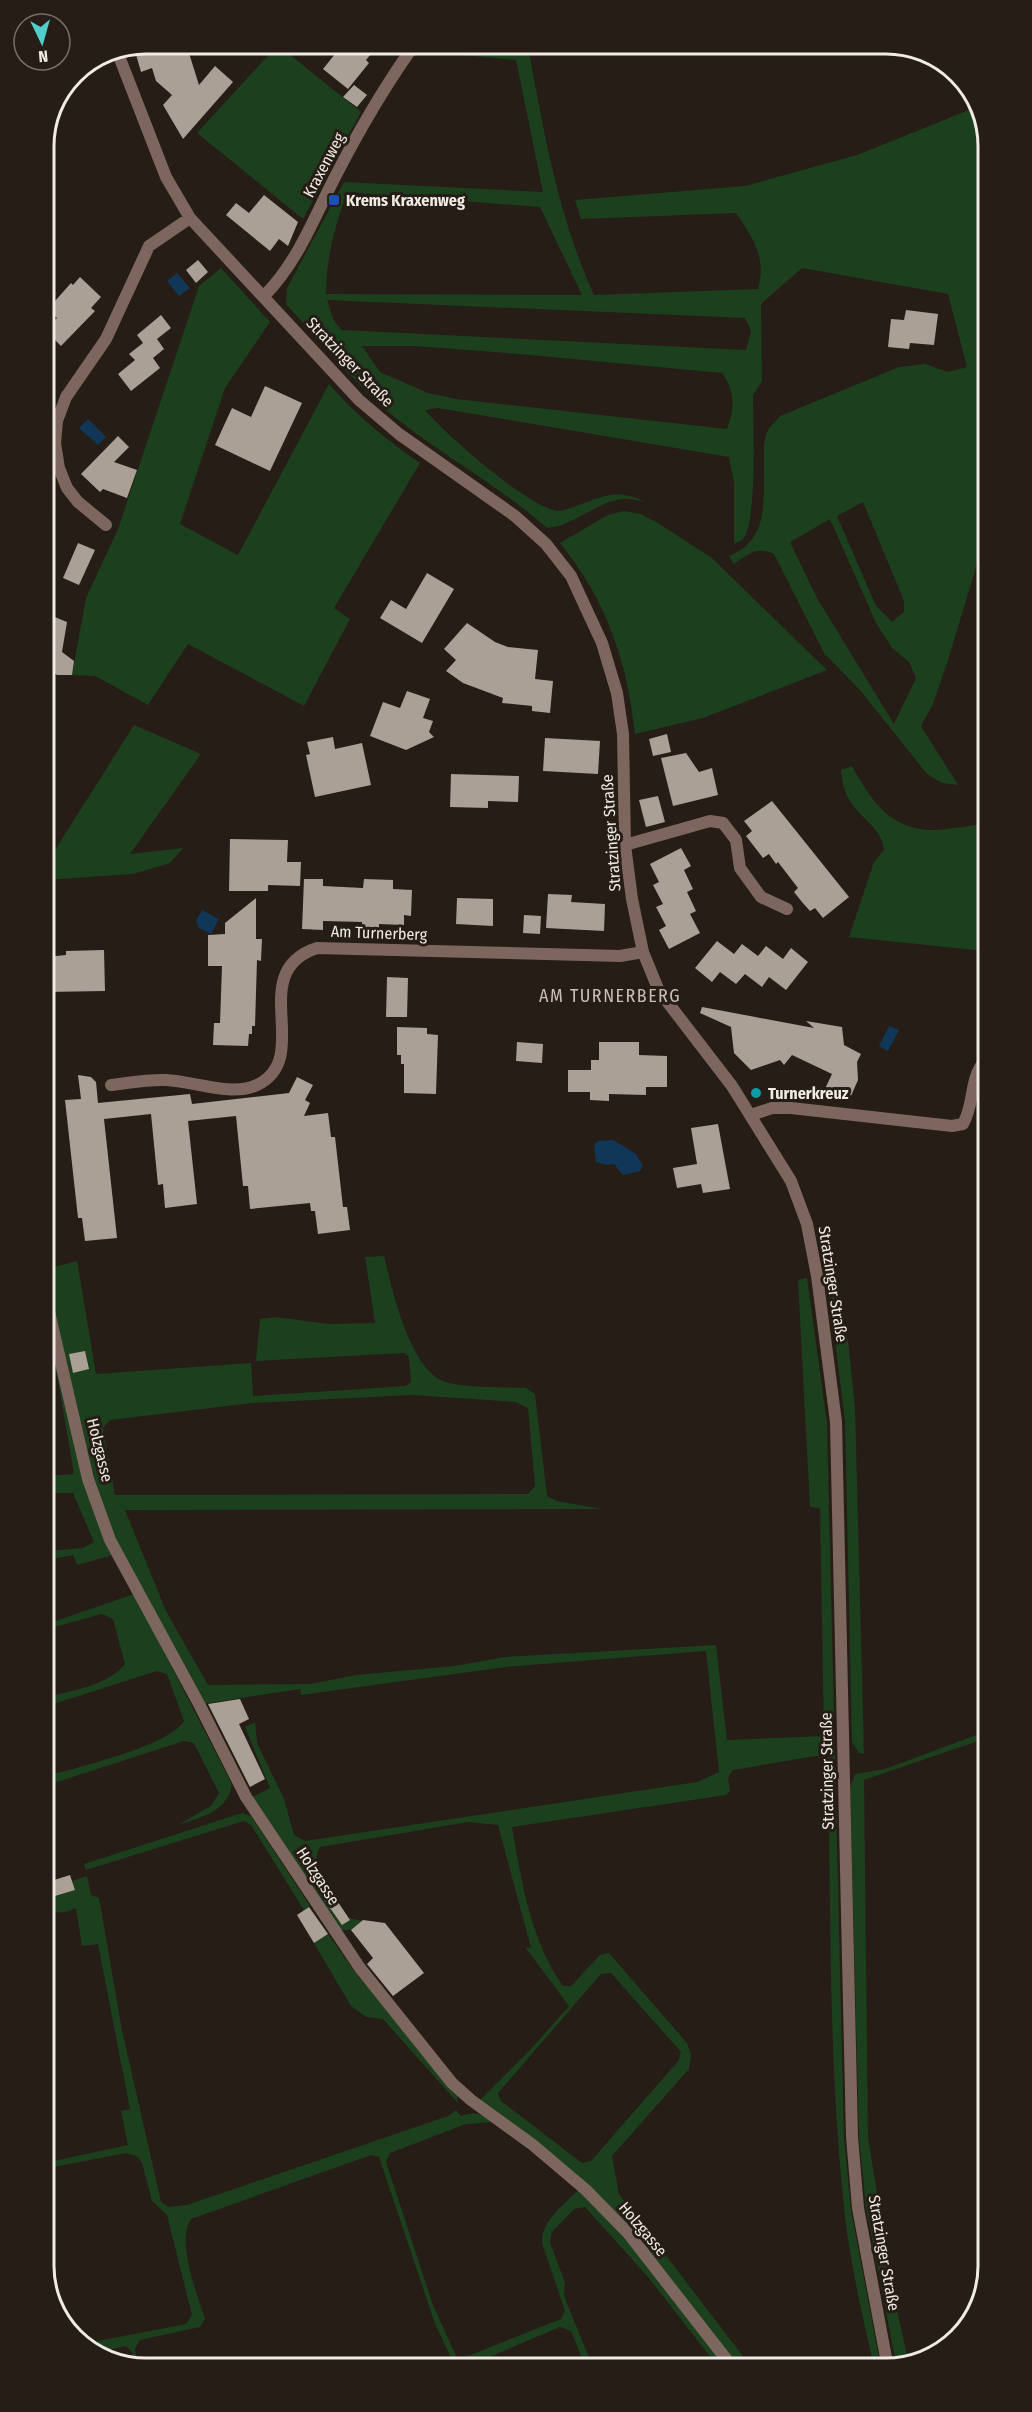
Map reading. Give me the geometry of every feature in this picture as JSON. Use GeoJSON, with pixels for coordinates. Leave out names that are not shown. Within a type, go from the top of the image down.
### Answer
{"type":"FeatureCollection","features":[{"type":"Feature","properties":{"kind":"street","name":"Kraxenweg"},"geometry":{"type":"LineString","coordinates":[[264,296],[289,268],[337,173],[391,77],[408,54]]}},
{"type":"Feature","properties":{"kind":"street","name":"Stratzinger Straße"},"geometry":{"type":"LineString","coordinates":[[120,58],[166,177],[190,218],[359,400],[399,434],[515,516],[546,544],[571,576],[602,643],[617,693],[622,734],[625,845],[632,898],[643,952],[660,991],[751,1115],[790,1181],[807,1224],[817,1276],[836,1422],[852,2137],[858,2208],[886,2358]]}},
{"type":"Feature","properties":{"kind":"street"},"geometry":{"type":"LineString","coordinates":[[106,525],[78,502],[67,488],[59,468],[55,444],[57,421],[66,397],[106,339],[138,265],[149,246],[190,218]]}},
{"type":"Feature","properties":{"kind":"street"},"geometry":{"type":"LineString","coordinates":[[625,845],[710,821],[723,823],[736,840],[740,868],[761,897],[787,909]]}},
{"type":"Feature","properties":{"kind":"street","name":"Am Turnerberg"},"geometry":{"type":"LineString","coordinates":[[111,1085],[165,1080],[234,1089],[256,1086],[272,1074],[281,1057],[282,987],[286,972],[292,961],[302,953],[317,948],[620,956],[643,952]]}},
{"type":"Feature","properties":{"kind":"street"},"geometry":{"type":"LineString","coordinates":[[751,1115],[772,1108],[791,1108],[952,1126],[963,1124],[968,1115],[975,1073],[978,1069]]}},
{"type":"Feature","properties":{"kind":"street","name":"Holzgasse"},"geometry":{"type":"LineString","coordinates":[[54,1333],[88,1479],[110,1540],[200,1704],[246,1797],[354,1959],[452,2083],[471,2100],[533,2145],[586,2190],[628,2233],[725,2358]]}},
{"type":"Feature","properties":{"kind":"green space"},"geometry":{"type":"Polygon","coordinates":[[[269,54],[289,54],[361,112],[303,219],[197,133],[269,54]]]}},
{"type":"Feature","properties":{"kind":"green space"},"geometry":{"type":"Polygon","coordinates":[[[453,54],[529,54],[546,142],[562,204],[581,265],[594,295],[758,289],[761,268],[753,240],[736,213],[581,219],[575,200],[745,186],[857,155],[969,110],[971,112],[978,146],[978,561],[933,704],[921,726],[958,785],[942,783],[927,774],[859,689],[824,653],[774,554],[758,551],[748,554],[734,564],[729,556],[752,540],[758,529],[763,504],[765,438],[769,428],[780,416],[899,367],[925,364],[948,372],[967,367],[948,294],[802,268],[761,304],[762,381],[753,395],[753,494],[747,531],[742,540],[734,544],[734,483],[729,457],[438,408],[425,410],[488,468],[508,484],[545,507],[558,511],[618,494],[645,502],[631,499],[612,501],[566,523],[547,528],[389,412],[343,368],[286,304],[287,288],[344,182],[543,192],[516,60],[453,54]],[[348,192],[335,229],[326,294],[582,295],[540,207],[348,192]],[[327,300],[334,321],[342,330],[746,350],[751,331],[745,318],[327,300]],[[362,346],[380,372],[428,393],[456,399],[727,429],[731,414],[731,393],[722,373],[415,346],[362,346]],[[863,502],[837,516],[876,606],[892,622],[904,612],[904,601],[863,502]],[[830,519],[790,542],[817,598],[894,724],[916,678],[909,662],[892,648],[876,623],[830,519]]]}},
{"type":"Feature","properties":{"kind":"green space"},"geometry":{"type":"Polygon","coordinates":[[[221,268],[270,322],[225,388],[180,524],[238,555],[329,384],[372,426],[420,463],[334,608],[350,619],[304,706],[188,644],[148,705],[95,676],[72,675],[86,598],[118,529],[199,286],[221,268]]]}},
{"type":"Feature","properties":{"kind":"green space"},"geometry":{"type":"Polygon","coordinates":[[[624,511],[641,514],[712,558],[827,670],[703,718],[635,734],[627,682],[612,633],[590,587],[560,543],[608,515],[624,511]]]}},
{"type":"Feature","properties":{"kind":"green space"},"geometry":{"type":"Polygon","coordinates":[[[134,725],[201,754],[130,854],[183,848],[170,863],[133,874],[54,879],[54,852],[134,725]]]}},
{"type":"Feature","properties":{"kind":"green space"},"geometry":{"type":"Polygon","coordinates":[[[852,766],[880,808],[904,824],[918,829],[934,830],[978,824],[978,950],[849,937],[874,862],[884,850],[879,836],[846,794],[841,770],[852,766]]]}},
{"type":"Feature","properties":{"kind":"green space"},"geometry":{"type":"Polygon","coordinates":[[[817,1223],[837,1275],[848,1341],[855,1407],[864,1754],[859,1753],[852,1742],[845,1421],[827,1275],[817,1223]]]}},
{"type":"Feature","properties":{"kind":"green space"},"geometry":{"type":"Polygon","coordinates":[[[384,1256],[404,1326],[421,1360],[431,1373],[450,1383],[526,1388],[535,1394],[547,1496],[557,1501],[602,1509],[125,1510],[166,1611],[208,1685],[310,1684],[356,1675],[454,1666],[505,1657],[716,1645],[727,1740],[824,1736],[820,1508],[810,1507],[798,1280],[807,1278],[827,1423],[844,2138],[851,2210],[879,2358],[872,2358],[856,2286],[846,2227],[839,2151],[831,1980],[828,1754],[733,1770],[728,1778],[730,1791],[726,1795],[512,1827],[524,1890],[535,1930],[563,1986],[571,1986],[600,1955],[609,1953],[687,2043],[691,2055],[689,2069],[612,2156],[619,2194],[744,2358],[731,2358],[631,2229],[479,2101],[531,2049],[569,2006],[525,1947],[531,1948],[498,1825],[468,1822],[320,1847],[317,1865],[324,1884],[349,1918],[363,1921],[351,1930],[341,1930],[252,1797],[270,1788],[245,1727],[255,1722],[257,1743],[284,1799],[294,1835],[305,1841],[697,1782],[719,1772],[706,1651],[506,1667],[301,1695],[300,1689],[203,1704],[114,1538],[94,1478],[54,1313],[54,1267],[77,1261],[96,1374],[251,1363],[253,1396],[406,1386],[411,1382],[409,1357],[404,1353],[256,1361],[260,1319],[275,1317],[329,1324],[375,1323],[365,1257],[384,1256]],[[412,1395],[252,1403],[110,1420],[103,1428],[115,1495],[528,1494],[535,1486],[528,1408],[516,1402],[412,1395]],[[611,1973],[601,1974],[498,2093],[501,2101],[582,2163],[591,2161],[679,2060],[681,2052],[611,1973]]]}},
{"type":"Feature","properties":{"kind":"green space"},"geometry":{"type":"Polygon","coordinates":[[[54,1352],[113,1555],[77,1565],[73,1555],[54,1559],[54,1550],[83,1548],[94,1542],[73,1493],[54,1493],[54,1475],[74,1474],[54,1352]]]}},
{"type":"Feature","properties":{"kind":"green space"},"geometry":{"type":"Polygon","coordinates":[[[134,1594],[232,1784],[230,1793],[219,1807],[204,1816],[178,1825],[211,1806],[219,1793],[194,1743],[184,1741],[54,1783],[54,1774],[142,1747],[175,1730],[184,1721],[167,1674],[157,1671],[54,1704],[54,1695],[99,1682],[125,1664],[113,1619],[102,1614],[54,1627],[54,1622],[134,1594]]]}},
{"type":"Feature","properties":{"kind":"green space"},"geometry":{"type":"Polygon","coordinates":[[[978,1734],[978,1741],[864,1780],[868,2137],[894,2298],[907,2355],[895,2357],[866,2207],[859,2137],[850,1788],[855,1774],[885,1769],[978,1734]]]}},
{"type":"Feature","properties":{"kind":"green space"},"geometry":{"type":"Polygon","coordinates":[[[242,1813],[251,1816],[310,1906],[304,1910],[251,1825],[244,1821],[86,1870],[84,1864],[242,1813]]]}},
{"type":"Feature","properties":{"kind":"green space"},"geometry":{"type":"Polygon","coordinates":[[[87,1876],[91,1895],[99,1898],[122,2030],[161,2202],[169,2207],[187,2205],[448,2116],[456,2110],[461,2116],[479,2114],[495,2122],[466,2124],[390,2153],[386,2162],[433,2305],[457,2358],[451,2358],[435,2324],[379,2157],[371,2155],[191,2219],[187,2229],[187,2254],[189,2268],[205,2319],[200,2327],[140,2340],[135,2349],[137,2357],[133,2357],[126,2346],[109,2350],[94,2342],[186,2324],[192,2315],[167,2215],[152,2201],[142,2163],[136,2156],[126,2153],[54,2167],[54,2161],[128,2145],[121,2111],[130,2109],[98,1944],[82,1946],[76,1908],[54,1911],[54,1897],[75,1890],[72,1881],[87,1876]]]}},
{"type":"Feature","properties":{"kind":"green space"},"geometry":{"type":"Polygon","coordinates":[[[328,1934],[355,1972],[457,2095],[458,2103],[383,2019],[366,2017],[351,2006],[314,1943],[328,1934]]]}},
{"type":"Feature","properties":{"kind":"green space"},"geometry":{"type":"Polygon","coordinates":[[[578,2190],[624,2236],[719,2358],[711,2358],[648,2277],[585,2207],[574,2209],[552,2232],[550,2242],[565,2283],[564,2296],[589,2358],[582,2358],[571,2331],[560,2327],[487,2358],[463,2358],[561,2319],[565,2311],[542,2243],[543,2235],[554,2214],[578,2190]]]}},
{"type":"Feature","properties":{"kind":"water"},"geometry":{"type":"Polygon","coordinates":[[[177,273],[190,288],[179,296],[167,281],[177,273]]]}},
{"type":"Feature","properties":{"kind":"water"},"geometry":{"type":"Polygon","coordinates":[[[88,419],[106,437],[98,445],[79,428],[88,419]]]}},
{"type":"Feature","properties":{"kind":"water"},"geometry":{"type":"Polygon","coordinates":[[[202,910],[219,919],[211,934],[199,928],[196,921],[202,910]]]}},
{"type":"Feature","properties":{"kind":"water"},"geometry":{"type":"Polygon","coordinates":[[[889,1026],[899,1030],[888,1051],[879,1046],[889,1026]]]}},
{"type":"Feature","properties":{"kind":"water"},"geometry":{"type":"Polygon","coordinates":[[[613,1140],[636,1154],[643,1166],[640,1171],[623,1175],[614,1164],[606,1165],[596,1162],[594,1145],[598,1141],[613,1140]]]}},
{"type":"Feature","properties":{"kind":"building"},"geometry":{"type":"Polygon","coordinates":[[[189,54],[199,85],[215,66],[233,82],[183,139],[163,105],[172,95],[156,81],[152,68],[141,72],[136,55],[189,54]]]}},
{"type":"Feature","properties":{"kind":"building"},"geometry":{"type":"Polygon","coordinates":[[[335,54],[371,54],[366,60],[369,63],[348,89],[323,69],[335,54]]]}},
{"type":"Feature","properties":{"kind":"building"},"geometry":{"type":"Polygon","coordinates":[[[354,85],[367,95],[357,107],[343,97],[354,85]]]}},
{"type":"Feature","properties":{"kind":"building"},"geometry":{"type":"Polygon","coordinates":[[[264,195],[298,222],[288,246],[279,239],[270,251],[226,215],[236,203],[249,213],[264,195]]]}},
{"type":"Feature","properties":{"kind":"building"},"geometry":{"type":"Polygon","coordinates":[[[198,260],[208,272],[196,283],[186,270],[198,260]]]}},
{"type":"Feature","properties":{"kind":"building"},"geometry":{"type":"Polygon","coordinates":[[[80,277],[101,297],[91,308],[95,311],[61,346],[54,339],[54,321],[57,318],[54,315],[54,302],[71,283],[73,285],[80,277]]]}},
{"type":"Feature","properties":{"kind":"building"},"geometry":{"type":"Polygon","coordinates":[[[906,310],[938,314],[934,345],[910,343],[909,349],[888,347],[891,319],[904,320],[906,310]]]}},
{"type":"Feature","properties":{"kind":"building"},"geometry":{"type":"Polygon","coordinates":[[[161,315],[171,328],[157,339],[164,349],[153,358],[160,368],[131,391],[118,374],[135,360],[129,354],[143,343],[137,335],[161,315]]]}},
{"type":"Feature","properties":{"kind":"building"},"geometry":{"type":"Polygon","coordinates":[[[265,386],[302,403],[270,471],[215,445],[232,408],[251,417],[265,386]]]}},
{"type":"Feature","properties":{"kind":"building"},"geometry":{"type":"Polygon","coordinates":[[[118,436],[129,447],[114,462],[137,470],[127,498],[103,489],[100,492],[81,474],[118,436]]]}},
{"type":"Feature","properties":{"kind":"building"},"geometry":{"type":"Polygon","coordinates":[[[78,543],[95,550],[79,585],[63,578],[78,543]]]}},
{"type":"Feature","properties":{"kind":"building"},"geometry":{"type":"Polygon","coordinates":[[[427,573],[454,589],[422,643],[380,618],[391,600],[406,609],[427,573]]]}},
{"type":"Feature","properties":{"kind":"building"},"geometry":{"type":"Polygon","coordinates":[[[54,617],[67,622],[62,652],[74,661],[72,675],[57,675],[54,673],[54,617]]]}},
{"type":"Feature","properties":{"kind":"building"},"geometry":{"type":"Polygon","coordinates":[[[467,623],[495,642],[508,647],[538,650],[535,679],[553,681],[550,713],[532,711],[532,706],[502,703],[503,698],[463,683],[446,671],[456,660],[444,649],[467,623]]]}},
{"type":"Feature","properties":{"kind":"building"},"geometry":{"type":"Polygon","coordinates":[[[407,691],[430,699],[423,718],[433,721],[429,732],[434,737],[406,750],[370,736],[383,702],[400,708],[407,691]]]}},
{"type":"Feature","properties":{"kind":"building"},"geometry":{"type":"Polygon","coordinates":[[[667,734],[671,752],[653,756],[649,739],[667,734]]]}},
{"type":"Feature","properties":{"kind":"building"},"geometry":{"type":"Polygon","coordinates":[[[333,737],[335,749],[362,743],[371,785],[315,797],[306,755],[310,754],[307,742],[333,737]]]}},
{"type":"Feature","properties":{"kind":"building"},"geometry":{"type":"Polygon","coordinates":[[[545,738],[600,741],[598,774],[543,771],[545,738]]]}},
{"type":"Feature","properties":{"kind":"building"},"geometry":{"type":"Polygon","coordinates":[[[686,753],[699,772],[712,768],[718,795],[673,806],[661,758],[686,753]]]}},
{"type":"Feature","properties":{"kind":"building"},"geometry":{"type":"Polygon","coordinates":[[[451,774],[519,776],[518,802],[488,801],[488,808],[450,807],[451,774]]]}},
{"type":"Feature","properties":{"kind":"building"},"geometry":{"type":"Polygon","coordinates":[[[658,796],[665,822],[646,827],[639,800],[658,796]]]}},
{"type":"Feature","properties":{"kind":"building"},"geometry":{"type":"Polygon","coordinates":[[[772,801],[849,897],[823,918],[815,908],[810,911],[802,902],[794,892],[798,888],[778,862],[776,864],[769,854],[763,858],[746,836],[752,831],[744,821],[772,801]]]}},
{"type":"Feature","properties":{"kind":"building"},"geometry":{"type":"Polygon","coordinates":[[[230,839],[288,840],[287,862],[301,862],[300,886],[268,885],[268,891],[229,891],[230,839]]]}},
{"type":"Feature","properties":{"kind":"building"},"geometry":{"type":"Polygon","coordinates":[[[681,848],[691,866],[684,870],[693,889],[687,892],[696,911],[690,914],[700,933],[669,949],[659,930],[666,926],[656,907],[663,904],[653,885],[659,882],[650,864],[681,848]]]}},
{"type":"Feature","properties":{"kind":"building"},"geometry":{"type":"Polygon","coordinates":[[[304,879],[323,879],[323,886],[363,888],[364,879],[393,880],[393,889],[412,890],[411,916],[404,915],[404,925],[379,924],[379,930],[362,929],[362,922],[323,921],[323,930],[302,929],[304,879]]]}},
{"type":"Feature","properties":{"kind":"building"},"geometry":{"type":"Polygon","coordinates":[[[548,894],[572,895],[571,902],[605,904],[604,931],[546,928],[548,894]]]}},
{"type":"Feature","properties":{"kind":"building"},"geometry":{"type":"Polygon","coordinates":[[[256,898],[256,939],[262,939],[261,961],[257,960],[255,1026],[252,1026],[252,1034],[249,1034],[248,1046],[213,1045],[214,1023],[220,1023],[222,966],[208,966],[208,935],[225,934],[225,923],[256,898]]]}},
{"type":"Feature","properties":{"kind":"building"},"geometry":{"type":"Polygon","coordinates":[[[457,898],[493,899],[493,926],[456,924],[457,898]]]}},
{"type":"Feature","properties":{"kind":"building"},"geometry":{"type":"Polygon","coordinates":[[[524,915],[541,916],[540,934],[523,933],[524,915]]]}},
{"type":"Feature","properties":{"kind":"building"},"geometry":{"type":"Polygon","coordinates":[[[717,941],[734,954],[742,944],[758,956],[766,946],[783,959],[791,948],[808,962],[786,990],[769,977],[762,987],[745,974],[736,984],[720,972],[712,982],[695,968],[717,941]]]}},
{"type":"Feature","properties":{"kind":"building"},"geometry":{"type":"Polygon","coordinates":[[[104,950],[105,991],[54,992],[54,956],[66,955],[66,951],[104,950]]]}},
{"type":"Feature","properties":{"kind":"building"},"geometry":{"type":"Polygon","coordinates":[[[387,977],[408,978],[407,1017],[386,1017],[387,977]]]}},
{"type":"Feature","properties":{"kind":"building"},"geometry":{"type":"Polygon","coordinates":[[[702,1007],[814,1028],[806,1021],[842,1027],[844,1045],[861,1054],[857,1062],[858,1080],[851,1096],[823,1093],[832,1074],[792,1055],[784,1065],[780,1060],[751,1070],[734,1053],[731,1027],[700,1013],[702,1007]]]}},
{"type":"Feature","properties":{"kind":"building"},"geometry":{"type":"Polygon","coordinates":[[[397,1027],[427,1028],[427,1034],[438,1035],[436,1094],[404,1093],[404,1064],[401,1064],[401,1055],[397,1055],[397,1027]]]}},
{"type":"Feature","properties":{"kind":"building"},"geometry":{"type":"Polygon","coordinates":[[[517,1042],[543,1044],[542,1063],[516,1061],[517,1042]]]}},
{"type":"Feature","properties":{"kind":"building"},"geometry":{"type":"Polygon","coordinates":[[[599,1042],[639,1042],[639,1055],[667,1056],[667,1087],[646,1087],[646,1095],[609,1094],[609,1101],[590,1100],[590,1092],[568,1092],[568,1070],[591,1070],[591,1060],[599,1060],[599,1042]]]}},
{"type":"Feature","properties":{"kind":"building"},"geometry":{"type":"Polygon","coordinates":[[[78,1075],[91,1077],[96,1082],[98,1103],[190,1094],[192,1104],[289,1093],[297,1077],[313,1085],[305,1100],[310,1103],[304,1116],[328,1113],[331,1137],[335,1137],[343,1207],[347,1207],[350,1230],[318,1234],[315,1211],[311,1211],[310,1203],[250,1209],[248,1186],[243,1186],[236,1116],[188,1121],[197,1204],[165,1208],[163,1184],[158,1185],[151,1114],[104,1119],[117,1238],[85,1241],[82,1218],[78,1218],[65,1100],[81,1099],[78,1075]]]}},
{"type":"Feature","properties":{"kind":"building"},"geometry":{"type":"Polygon","coordinates":[[[718,1124],[730,1189],[703,1193],[701,1184],[677,1188],[673,1168],[697,1164],[691,1128],[718,1124]]]}},
{"type":"Feature","properties":{"kind":"building"},"geometry":{"type":"Polygon","coordinates":[[[85,1351],[89,1369],[73,1373],[69,1354],[85,1351]]]}},
{"type":"Feature","properties":{"kind":"building"},"geometry":{"type":"Polygon","coordinates":[[[240,1699],[249,1719],[239,1724],[265,1779],[250,1787],[208,1704],[240,1699]]]}},
{"type":"Feature","properties":{"kind":"building"},"geometry":{"type":"Polygon","coordinates":[[[70,1875],[75,1890],[54,1896],[54,1880],[70,1875]]]}},
{"type":"Feature","properties":{"kind":"building"},"geometry":{"type":"Polygon","coordinates":[[[332,1893],[350,1920],[342,1925],[323,1898],[332,1893]]]}},
{"type":"Feature","properties":{"kind":"building"},"geometry":{"type":"Polygon","coordinates":[[[309,1907],[328,1934],[314,1943],[297,1915],[309,1907]]]}},
{"type":"Feature","properties":{"kind":"building"},"geometry":{"type":"Polygon","coordinates":[[[363,1920],[385,1923],[424,1973],[393,1996],[367,1964],[373,1958],[351,1930],[363,1920]]]}},
{"type":"Feature","properties":{"kind":"place","name":"Krems Kraxenweg"},"geometry":{"type":"Point","coordinates":[334,200]}},
{"type":"Feature","properties":{"kind":"place","name":"Turnerkreuz"},"geometry":{"type":"Point","coordinates":[756,1093]}},
{"type":"Feature","properties":{"kind":"district","name":"AM TURNERBERG"},"geometry":{"type":"Point","coordinates":[610,996]}}]}
